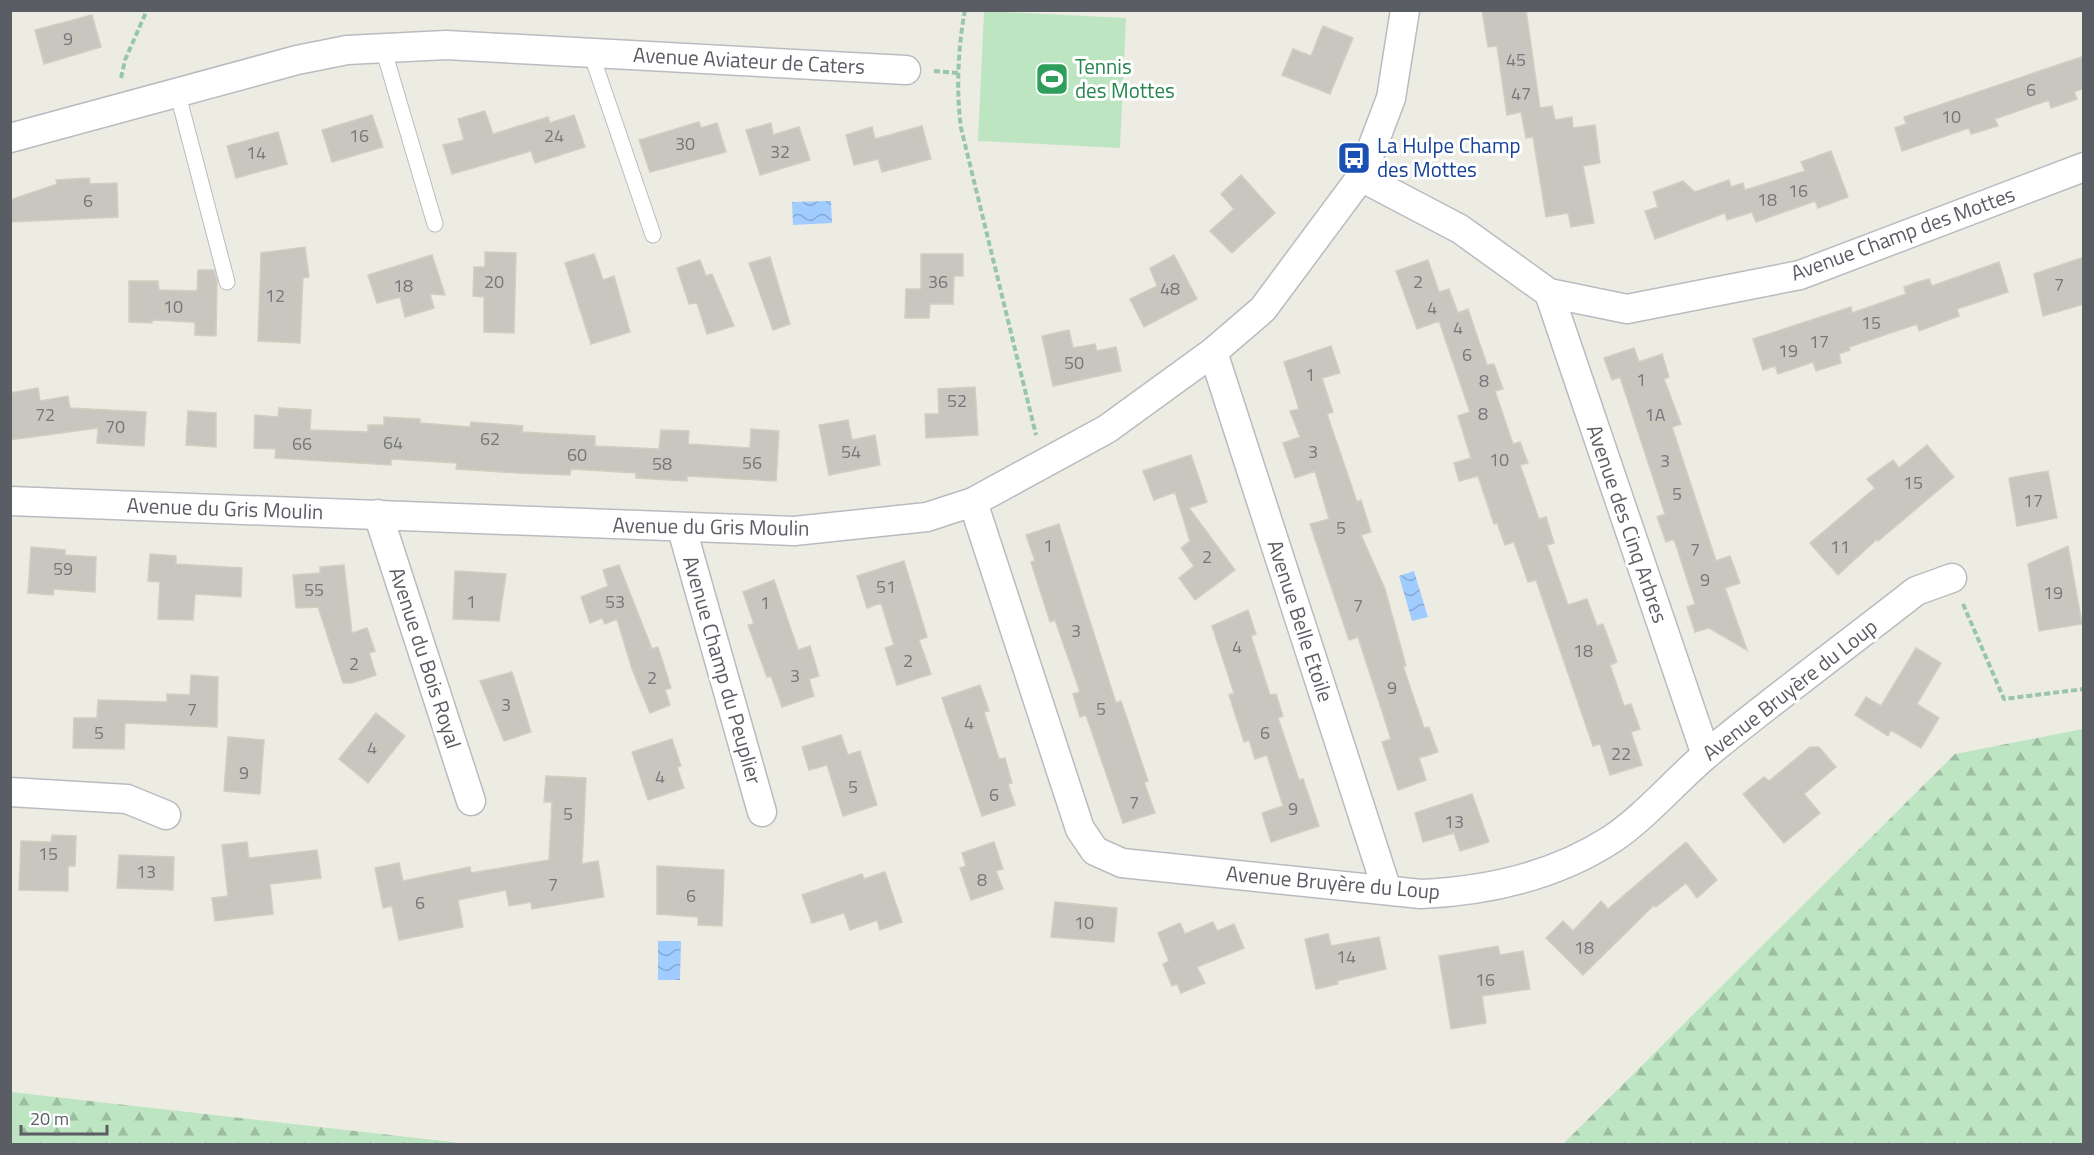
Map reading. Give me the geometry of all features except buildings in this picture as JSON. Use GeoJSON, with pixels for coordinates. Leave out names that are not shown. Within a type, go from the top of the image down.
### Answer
{"type":"FeatureCollection","features":[{"type":"Feature","properties":{"kind":"street","name":"Avenue du Gris Moulin"},"geometry":{"type":"LineString","coordinates":[[10,501],[378,514],[682,529],[794,531],[927,517],[973,502],[1042,467],[1107,429],[1213,352],[1263,309],[1361,177],[1391,98],[1405,10]]}},
{"type":"Feature","properties":{"kind":"street","name":"Avenue Aviateur de Caters"},"geometry":{"type":"LineString","coordinates":[[10,138],[297,60],[347,51],[383,48],[446,45],[906,70]]}},
{"type":"Feature","properties":{"kind":"street","name":"Avenue Champ des Mottes"},"geometry":{"type":"LineString","coordinates":[[1361,177],[1460,229],[1549,293],[1627,309],[1800,275],[2084,167]]}},
{"type":"Feature","properties":{"kind":"street","name":"Avenue des Cinq Arbres"},"geometry":{"type":"LineString","coordinates":[[1549,293],[1706,755]]}},
{"type":"Feature","properties":{"kind":"street","name":"Avenue Belle Etoile"},"geometry":{"type":"LineString","coordinates":[[1213,352],[1387,890]]}},
{"type":"Feature","properties":{"kind":"street","name":"Avenue Bruyère du Loup"},"geometry":{"type":"LineString","coordinates":[[973,502],[1080,829],[1095,851],[1122,863],[1421,894],[1467,892],[1514,881],[1569,863],[1613,838],[1706,755],[1916,591],[1952,578]]}},
{"type":"Feature","properties":{"kind":"street","name":"Avenue du Bois Royal"},"geometry":{"type":"LineString","coordinates":[[378,514],[471,801]]}},
{"type":"Feature","properties":{"kind":"street","name":"Avenue Champ du Peuplier"},"geometry":{"type":"LineString","coordinates":[[682,529],[762,812]]}},
{"type":"Feature","properties":{"kind":"street"},"geometry":{"type":"LineString","coordinates":[[10,792],[128,799],[166,815]]}},
{"type":"Feature","properties":{"kind":"lane"},"geometry":{"type":"LineString","coordinates":[[383,48],[435,224]]}},
{"type":"Feature","properties":{"kind":"lane"},"geometry":{"type":"LineString","coordinates":[[591,52],[652,235]]}},
{"type":"Feature","properties":{"kind":"lane"},"geometry":{"type":"LineString","coordinates":[[177,91],[227,282]]}},
{"type":"Feature","properties":{"kind":"path"},"geometry":{"type":"LineString","coordinates":[[115,108],[125,60],[147,10]]}},
{"type":"Feature","properties":{"kind":"path"},"geometry":{"type":"LineString","coordinates":[[965,10],[961,31],[958,107],[961,128],[1042,467]]}},
{"type":"Feature","properties":{"kind":"path"},"geometry":{"type":"LineString","coordinates":[[1952,578],[2004,699],[2084,689]]}},
{"type":"Feature","properties":{"kind":"green space","name":"Tennis des Mottes"},"geometry":{"type":"Polygon","coordinates":[[[984,11],[1126,18],[1120,148],[978,141],[984,11]]]}},
{"type":"Feature","properties":{"kind":"green space"},"geometry":{"type":"Polygon","coordinates":[[[2083,729],[2083,1144],[1563,1144],[1955,754],[2083,729]]]}},
{"type":"Feature","properties":{"kind":"green space"},"geometry":{"type":"Polygon","coordinates":[[[11,1092],[470,1144],[11,1144],[11,1092]]]}},
{"type":"Feature","properties":{"kind":"water"},"geometry":{"type":"Polygon","coordinates":[[[831,201],[832,223],[793,225],[792,202],[831,201]]]}},
{"type":"Feature","properties":{"kind":"water"},"geometry":{"type":"Polygon","coordinates":[[[1414,571],[1428,617],[1412,621],[1399,576],[1414,571]]]}},
{"type":"Feature","properties":{"kind":"water"},"geometry":{"type":"Polygon","coordinates":[[[658,941],[681,941],[680,980],[658,980],[658,941]]]}},
{"type":"Feature","properties":{"kind":"place","name":"Tennis des Mottes"},"geometry":{"type":"Point","coordinates":[1052,79]}},
{"type":"Feature","properties":{"kind":"place","name":"La Hulpe Champ des Mottes"},"geometry":{"type":"Point","coordinates":[1354,158]}}]}
